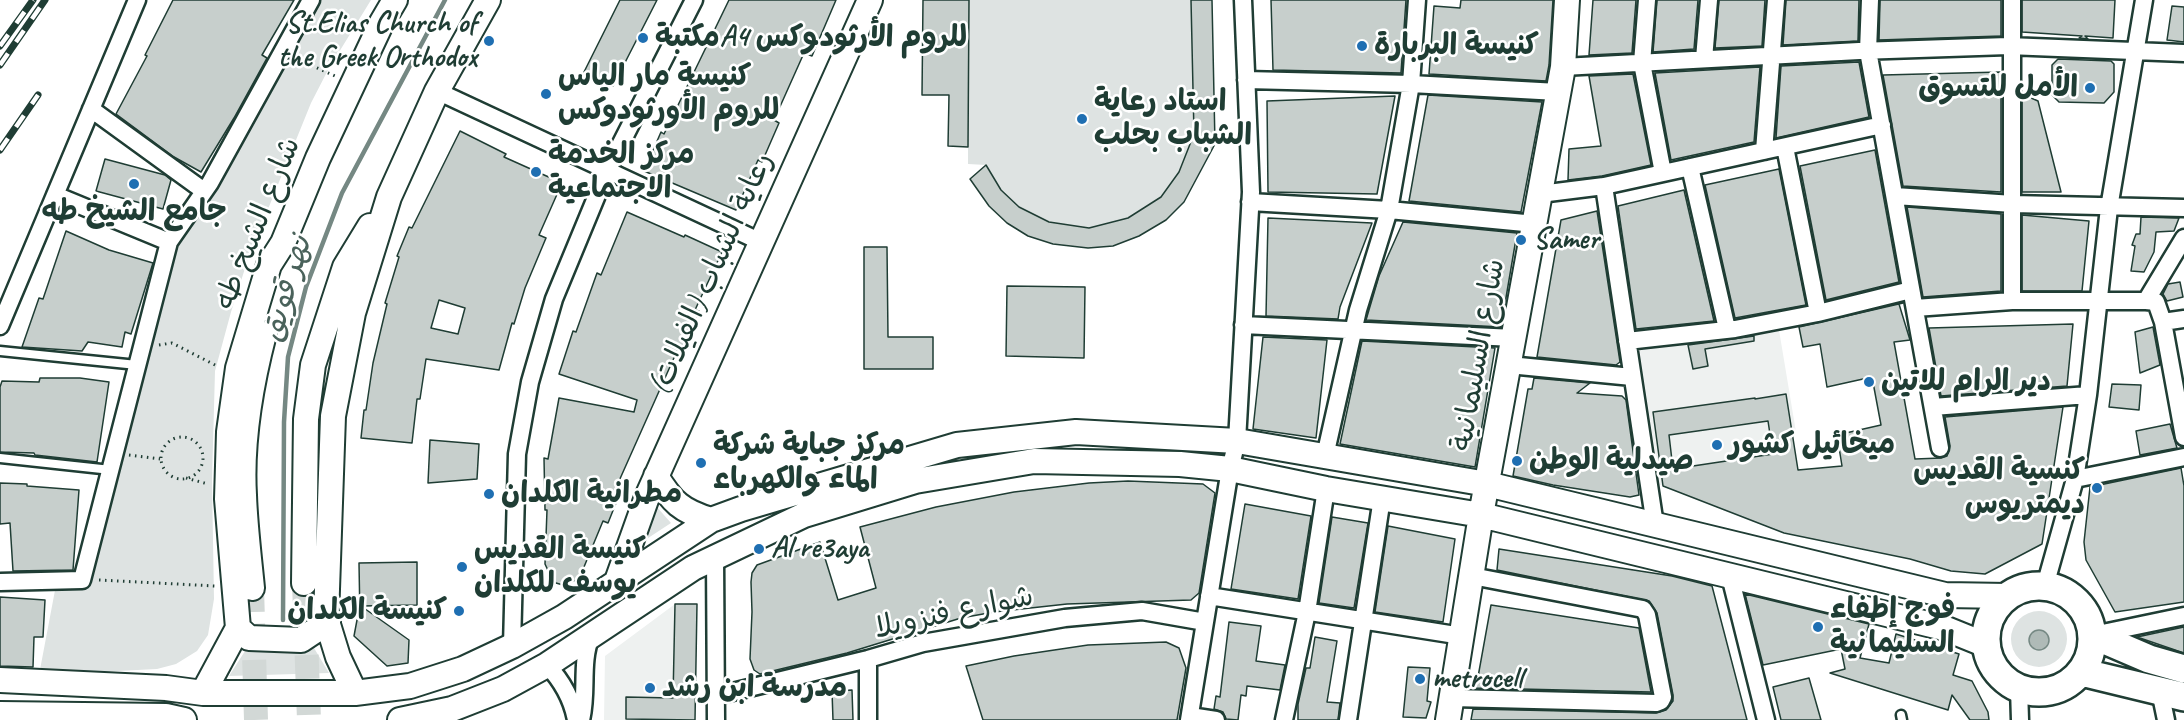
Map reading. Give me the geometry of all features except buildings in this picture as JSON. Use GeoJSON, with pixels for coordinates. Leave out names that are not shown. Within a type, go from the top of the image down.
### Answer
{"type":"FeatureCollection","features":[{"type":"Feature","properties":{"kind":"main road","name":"شارع الشيخ طه"},"geometry":{"type":"LineString","coordinates":[[238,628],[243,588],[227,499],[229,432],[237,376],[269,265],[283,243],[318,158],[394,0]]}},
{"type":"Feature","properties":{"kind":"main road"},"geometry":{"type":"LineString","coordinates":[[355,693],[338,657],[328,622],[333,416],[353,313],[389,197],[437,91],[488,0]]}},
{"type":"Feature","properties":{"kind":"main road","name":"رعاية الشباب (الفيلات)"},"geometry":{"type":"LineString","coordinates":[[617,581],[646,497],[870,0]]}},
{"type":"Feature","properties":{"kind":"main road","name":"شارع السليمانية"},"geometry":{"type":"LineString","coordinates":[[1450,709],[1481,515],[1563,67],[1567,0]]}},
{"type":"Feature","properties":{"kind":"main road"},"geometry":{"type":"LineString","coordinates":[[304,583],[306,419],[314,365],[345,267],[389,197]]}},
{"type":"Feature","properties":{"kind":"main road"},"geometry":{"type":"LineString","coordinates":[[243,588],[243,494],[248,419],[258,357],[280,273],[283,243]]}},
{"type":"Feature","properties":{"kind":"main road"},"geometry":{"type":"LineString","coordinates":[[0,680],[166,688],[203,693],[355,693],[410,686],[463,669],[564,617],[711,520],[957,445],[1076,432],[1237,441],[1487,484],[1945,595],[2008,596]]}},
{"type":"Feature","properties":{"kind":"main road"},"geometry":{"type":"LineString","coordinates":[[400,720],[452,709],[503,689],[548,665],[669,582],[715,556],[804,515],[915,481],[1034,461],[1180,464],[1230,469],[1326,489],[1481,515],[1944,628],[1986,645]]}},
{"type":"Feature","properties":{"kind":"main road"},"geometry":{"type":"LineString","coordinates":[[656,476],[669,497],[690,514],[711,520]]}},
{"type":"Feature","properties":{"kind":"main road"},"geometry":{"type":"LineString","coordinates":[[2045,586],[2066,593],[2082,607],[2092,635],[2090,654],[2081,672],[2071,682],[2043,692],[2024,689],[2009,682],[1994,666],[1986,645],[1988,626],[1995,609],[2008,596],[2026,587],[2045,586]]}},
{"type":"Feature","properties":{"kind":"main road"},"geometry":{"type":"LineString","coordinates":[[203,693],[238,628],[249,638],[301,640],[328,622]]}},
{"type":"Feature","properties":{"kind":"main road"},"geometry":{"type":"LineString","coordinates":[[2092,635],[2149,659],[2184,669]]}},
{"type":"Feature","properties":{"kind":"main road"},"geometry":{"type":"LineString","coordinates":[[2081,672],[2172,694]]}},
{"type":"Feature","properties":{"kind":"main road"},"geometry":{"type":"LineString","coordinates":[[0,697],[166,698],[203,693]]}},
{"type":"Feature","properties":{"kind":"main road"},"geometry":{"type":"LineString","coordinates":[[0,714],[166,716],[184,720]]}},
{"type":"Feature","properties":{"kind":"street"},"geometry":{"type":"LineString","coordinates":[[0,326],[137,0]]}},
{"type":"Feature","properties":{"kind":"street"},"geometry":{"type":"LineString","coordinates":[[0,582],[82,580],[169,242],[204,191],[311,0]]}},
{"type":"Feature","properties":{"kind":"street"},"geometry":{"type":"LineString","coordinates":[[513,645],[517,454],[530,382],[554,299],[607,171],[694,0]]}},
{"type":"Feature","properties":{"kind":"street"},"geometry":{"type":"LineString","coordinates":[[1216,720],[1190,718],[1230,469],[1237,441],[1250,202],[1243,0]]}},
{"type":"Feature","properties":{"kind":"street"},"geometry":{"type":"LineString","coordinates":[[1325,456],[1354,329],[1389,210],[1411,84],[1417,0]]}},
{"type":"Feature","properties":{"kind":"street"},"geometry":{"type":"LineString","coordinates":[[1647,0],[1642,63],[1663,174]]}},
{"type":"Feature","properties":{"kind":"street"},"geometry":{"type":"LineString","coordinates":[[1704,59],[1709,0]]}},
{"type":"Feature","properties":{"kind":"street"},"geometry":{"type":"LineString","coordinates":[[1764,151],[1776,0]]}},
{"type":"Feature","properties":{"kind":"street"},"geometry":{"type":"LineString","coordinates":[[1870,0],[1868,51],[1940,448]]}},
{"type":"Feature","properties":{"kind":"street"},"geometry":{"type":"LineString","coordinates":[[2012,0],[2012,301]]}},
{"type":"Feature","properties":{"kind":"street"},"geometry":{"type":"LineString","coordinates":[[2045,586],[2074,479],[2088,395],[2109,208],[2144,0]]}},
{"type":"Feature","properties":{"kind":"street"},"geometry":{"type":"LineString","coordinates":[[1563,67],[2013,46],[2184,53]]}},
{"type":"Feature","properties":{"kind":"street"},"geometry":{"type":"LineString","coordinates":[[1246,80],[1411,84],[1558,92]]}},
{"type":"Feature","properties":{"kind":"street"},"geometry":{"type":"LineString","coordinates":[[437,91],[761,243]]}},
{"type":"Feature","properties":{"kind":"street"},"geometry":{"type":"LineString","coordinates":[[91,108],[204,191]]}},
{"type":"Feature","properties":{"kind":"street"},"geometry":{"type":"LineString","coordinates":[[1540,194],[1604,186],[1881,125]]}},
{"type":"Feature","properties":{"kind":"street"},"geometry":{"type":"LineString","coordinates":[[1785,147],[1818,314]]}},
{"type":"Feature","properties":{"kind":"street"},"geometry":{"type":"LineString","coordinates":[[1690,167],[1727,329]]}},
{"type":"Feature","properties":{"kind":"street"},"geometry":{"type":"LineString","coordinates":[[1604,186],[1655,525]]}},
{"type":"Feature","properties":{"kind":"street"},"geometry":{"type":"LineString","coordinates":[[55,195],[169,242]]}},
{"type":"Feature","properties":{"kind":"street"},"geometry":{"type":"LineString","coordinates":[[1894,196],[2109,208],[2184,208]]}},
{"type":"Feature","properties":{"kind":"street"},"geometry":{"type":"LineString","coordinates":[[1250,202],[1389,210],[1534,224]]}},
{"type":"Feature","properties":{"kind":"street"},"geometry":{"type":"LineString","coordinates":[[2146,301],[2184,238]]}},
{"type":"Feature","properties":{"kind":"street"},"geometry":{"type":"LineString","coordinates":[[1627,341],[1735,329],[1818,314],[1911,290]]}},
{"type":"Feature","properties":{"kind":"street"},"geometry":{"type":"LineString","coordinates":[[1915,308],[2012,301],[2156,302],[2163,322],[2184,437]]}},
{"type":"Feature","properties":{"kind":"street"},"geometry":{"type":"LineString","coordinates":[[2163,322],[2184,319]]}},
{"type":"Feature","properties":{"kind":"street"},"geometry":{"type":"LineString","coordinates":[[1243,325],[1514,338]]}},
{"type":"Feature","properties":{"kind":"street"},"geometry":{"type":"LineString","coordinates":[[1509,365],[1632,377]]}},
{"type":"Feature","properties":{"kind":"street"},"geometry":{"type":"LineString","coordinates":[[1933,408],[2088,395]]}},
{"type":"Feature","properties":{"kind":"street"},"geometry":{"type":"LineString","coordinates":[[2074,479],[2184,457]]}},
{"type":"Feature","properties":{"kind":"street"},"geometry":{"type":"LineString","coordinates":[[1284,720],[1307,612],[1326,489]]}},
{"type":"Feature","properties":{"kind":"street"},"geometry":{"type":"LineString","coordinates":[[1348,720],[1382,498]]}},
{"type":"Feature","properties":{"kind":"street"},"geometry":{"type":"LineString","coordinates":[[715,556],[716,720]]}},
{"type":"Feature","properties":{"kind":"street"},"geometry":{"type":"LineString","coordinates":[[1450,709],[1656,703],[1663,697],[1647,615],[1643,609],[1472,576]]}},
{"type":"Feature","properties":{"kind":"street"},"geometry":{"type":"LineString","coordinates":[[1730,576],[1766,720]]}},
{"type":"Feature","properties":{"kind":"street"},"geometry":{"type":"LineString","coordinates":[[1209,596],[1462,636]]}},
{"type":"Feature","properties":{"kind":"street","name":"شوارع فنزويلا"},"geometry":{"type":"LineString","coordinates":[[716,696],[868,659],[923,643],[1065,618],[1142,611],[1205,622]]}},
{"type":"Feature","properties":{"kind":"street"},"geometry":{"type":"LineString","coordinates":[[2092,635],[2184,616]]}},
{"type":"Feature","properties":{"kind":"street"},"geometry":{"type":"LineString","coordinates":[[581,720],[585,694],[585,656],[591,636]]}},
{"type":"Feature","properties":{"kind":"street"},"geometry":{"type":"LineString","coordinates":[[868,659],[868,720]]}},
{"type":"Feature","properties":{"kind":"street"},"geometry":{"type":"LineString","coordinates":[[548,665],[564,686],[576,720]]}},
{"type":"Feature","properties":{"kind":"street"},"geometry":{"type":"LineString","coordinates":[[2020,720],[2024,689]]}},
{"type":"Feature","properties":{"kind":"street"},"geometry":{"type":"LineString","coordinates":[[2024,689],[2030,720]]}},
{"type":"Feature","properties":{"kind":"street"},"geometry":{"type":"LineString","coordinates":[[2166,720],[2172,694]]}},
{"type":"Feature","properties":{"kind":"lane"},"geometry":{"type":"LineString","coordinates":[[0,351],[137,365]]}},
{"type":"Feature","properties":{"kind":"lane"},"geometry":{"type":"LineString","coordinates":[[0,458],[111,470]]}},
{"type":"Feature","properties":{"kind":"path"},"geometry":{"type":"LineString","coordinates":[[282,52],[352,84]]}},
{"type":"Feature","properties":{"kind":"path"},"geometry":{"type":"LineString","coordinates":[[141,348],[172,344],[237,376]]}},
{"type":"Feature","properties":{"kind":"path"},"geometry":{"type":"LineString","coordinates":[[182,436],[195,441],[202,452],[203,459],[198,471],[192,476],[179,479],[166,472],[160,459],[164,446],[175,437],[182,436]]}},
{"type":"Feature","properties":{"kind":"path"},"geometry":{"type":"LineString","coordinates":[[115,453],[160,459]]}},
{"type":"Feature","properties":{"kind":"path"},"geometry":{"type":"LineString","coordinates":[[82,580],[243,588]]}},
{"type":"Feature","properties":{"kind":"shaded area"},"geometry":{"type":"Polygon","coordinates":[[[318,0],[371,0],[328,70],[311,103],[249,256],[215,371],[212,481],[214,599],[208,635],[197,651],[176,664],[157,669],[39,675],[56,585],[87,581],[176,235],[318,0]]]}},
{"type":"Feature","properties":{"kind":"shaded area","name":"استاد رعاية الشباب بحلب"},"geometry":{"type":"Polygon","coordinates":[[[923,0],[1212,0],[1215,144],[1184,202],[1166,220],[1139,236],[1113,246],[1028,236],[1007,223],[989,206],[970,179],[986,165],[968,164],[968,147],[948,146],[948,95],[922,95],[923,0]]]}},
{"type":"Feature","properties":{"kind":"shaded area"},"geometry":{"type":"Polygon","coordinates":[[[1778,324],[1796,432],[1792,434],[1798,470],[1680,487],[1660,485],[1639,346],[1778,324]]]}},
{"type":"Feature","properties":{"kind":"shaded area"},"geometry":{"type":"Polygon","coordinates":[[[656,506],[671,523],[642,542],[656,506]]]}},
{"type":"Feature","properties":{"kind":"shaded area","name":"مدرسة ابن رشد"},"geometry":{"type":"Polygon","coordinates":[[[675,604],[697,604],[695,720],[604,720],[605,656],[675,604]]]}},
{"type":"Feature","properties":{"kind":"shaded area"},"geometry":{"type":"Polygon","coordinates":[[[2033,611],[2045,611],[2055,615],[2063,623],[2067,639],[2063,655],[2055,663],[2045,667],[2033,667],[2023,663],[2015,655],[2011,645],[2011,633],[2015,623],[2023,615],[2033,611]]]}},
{"type":"Feature","properties":{"kind":"shaded area"},"geometry":{"type":"Polygon","coordinates":[[[2035,630],[2043,630],[2049,636],[2049,644],[2043,650],[2035,650],[2029,644],[2029,636],[2035,630]]]}},
{"type":"Feature","properties":{"kind":"shaded area"},"geometry":{"type":"Polygon","coordinates":[[[247,648],[280,652],[314,648],[329,673],[229,676],[247,648]]]}},
{"type":"Feature","properties":{"kind":"waterway","name":"نهر قويق"},"geometry":{"type":"LineString","coordinates":[[283,620],[284,422],[288,357],[306,287],[342,193],[445,0]]}},
{"type":"Feature","properties":{"kind":"tunnel"},"geometry":{"type":"LineString","coordinates":[[304,583],[309,720]]}},
{"type":"Feature","properties":{"kind":"tunnel"},"geometry":{"type":"LineString","coordinates":[[252,588],[256,720]]}},
{"type":"Feature","properties":{"kind":"railway"},"geometry":{"type":"LineString","coordinates":[[0,46],[33,0]]}},
{"type":"Feature","properties":{"kind":"railway"},"geometry":{"type":"LineString","coordinates":[[0,65],[45,0]]}},
{"type":"Feature","properties":{"kind":"railway"},"geometry":{"type":"LineString","coordinates":[[0,150],[38,95]]}},
{"type":"Feature","properties":{"kind":"place","name":"مكتبةA4 للروم الأرثودوكس"},"geometry":{"type":"Point","coordinates":[643,38]}},
{"type":"Feature","properties":{"kind":"place","name":"St.Elias Church of the Greek Orthodox"},"geometry":{"type":"Point","coordinates":[489,41]}},
{"type":"Feature","properties":{"kind":"place","name":"كنيسة البربارة"},"geometry":{"type":"Point","coordinates":[1362,46]}},
{"type":"Feature","properties":{"kind":"place","name":"الأمل للتسوق"},"geometry":{"type":"Point","coordinates":[2090,88]}},
{"type":"Feature","properties":{"kind":"place","name":"كنيسة مار الياس للروم الأورثودوكس"},"geometry":{"type":"Point","coordinates":[546,94]}},
{"type":"Feature","properties":{"kind":"place","name":"استاد رعاية الشباب بحلب"},"geometry":{"type":"Point","coordinates":[1082,119]}},
{"type":"Feature","properties":{"kind":"place","name":"مركز الخدمة الاجتماعية"},"geometry":{"type":"Point","coordinates":[536,172]}},
{"type":"Feature","properties":{"kind":"place","name":"جامع الشيخ طه"},"geometry":{"type":"Point","coordinates":[134,184]}},
{"type":"Feature","properties":{"kind":"place","name":"Samer"},"geometry":{"type":"Point","coordinates":[1521,240]}},
{"type":"Feature","properties":{"kind":"place","name":"دير الرام للاتين"},"geometry":{"type":"Point","coordinates":[1869,382]}},
{"type":"Feature","properties":{"kind":"place","name":"ميخائيل كشور"},"geometry":{"type":"Point","coordinates":[1717,445]}},
{"type":"Feature","properties":{"kind":"place","name":"صيدلية الوطن"},"geometry":{"type":"Point","coordinates":[1517,461]}},
{"type":"Feature","properties":{"kind":"place","name":"مركز جباية شركة الماء والكهرباء"},"geometry":{"type":"Point","coordinates":[701,463]}},
{"type":"Feature","properties":{"kind":"place","name":"كنسية القديس ديمتريوس"},"geometry":{"type":"Point","coordinates":[2097,488]}},
{"type":"Feature","properties":{"kind":"place","name":"مطرانية الكلدان"},"geometry":{"type":"Point","coordinates":[489,494]}},
{"type":"Feature","properties":{"kind":"place","name":"Al re3aya"},"geometry":{"type":"Point","coordinates":[759,549]}},
{"type":"Feature","properties":{"kind":"place","name":"كنيسة القديس يوسف للكلدان"},"geometry":{"type":"Point","coordinates":[462,567]}},
{"type":"Feature","properties":{"kind":"place","name":"كنيسة الكلدان"},"geometry":{"type":"Point","coordinates":[459,611]}},
{"type":"Feature","properties":{"kind":"place","name":"فوج إطفاء السليمانية"},"geometry":{"type":"Point","coordinates":[1818,627]}},
{"type":"Feature","properties":{"kind":"place","name":"metrocell"},"geometry":{"type":"Point","coordinates":[1420,679]}},
{"type":"Feature","properties":{"kind":"place","name":"مدرسة ابن رشد"},"geometry":{"type":"Point","coordinates":[650,688]}}]}
